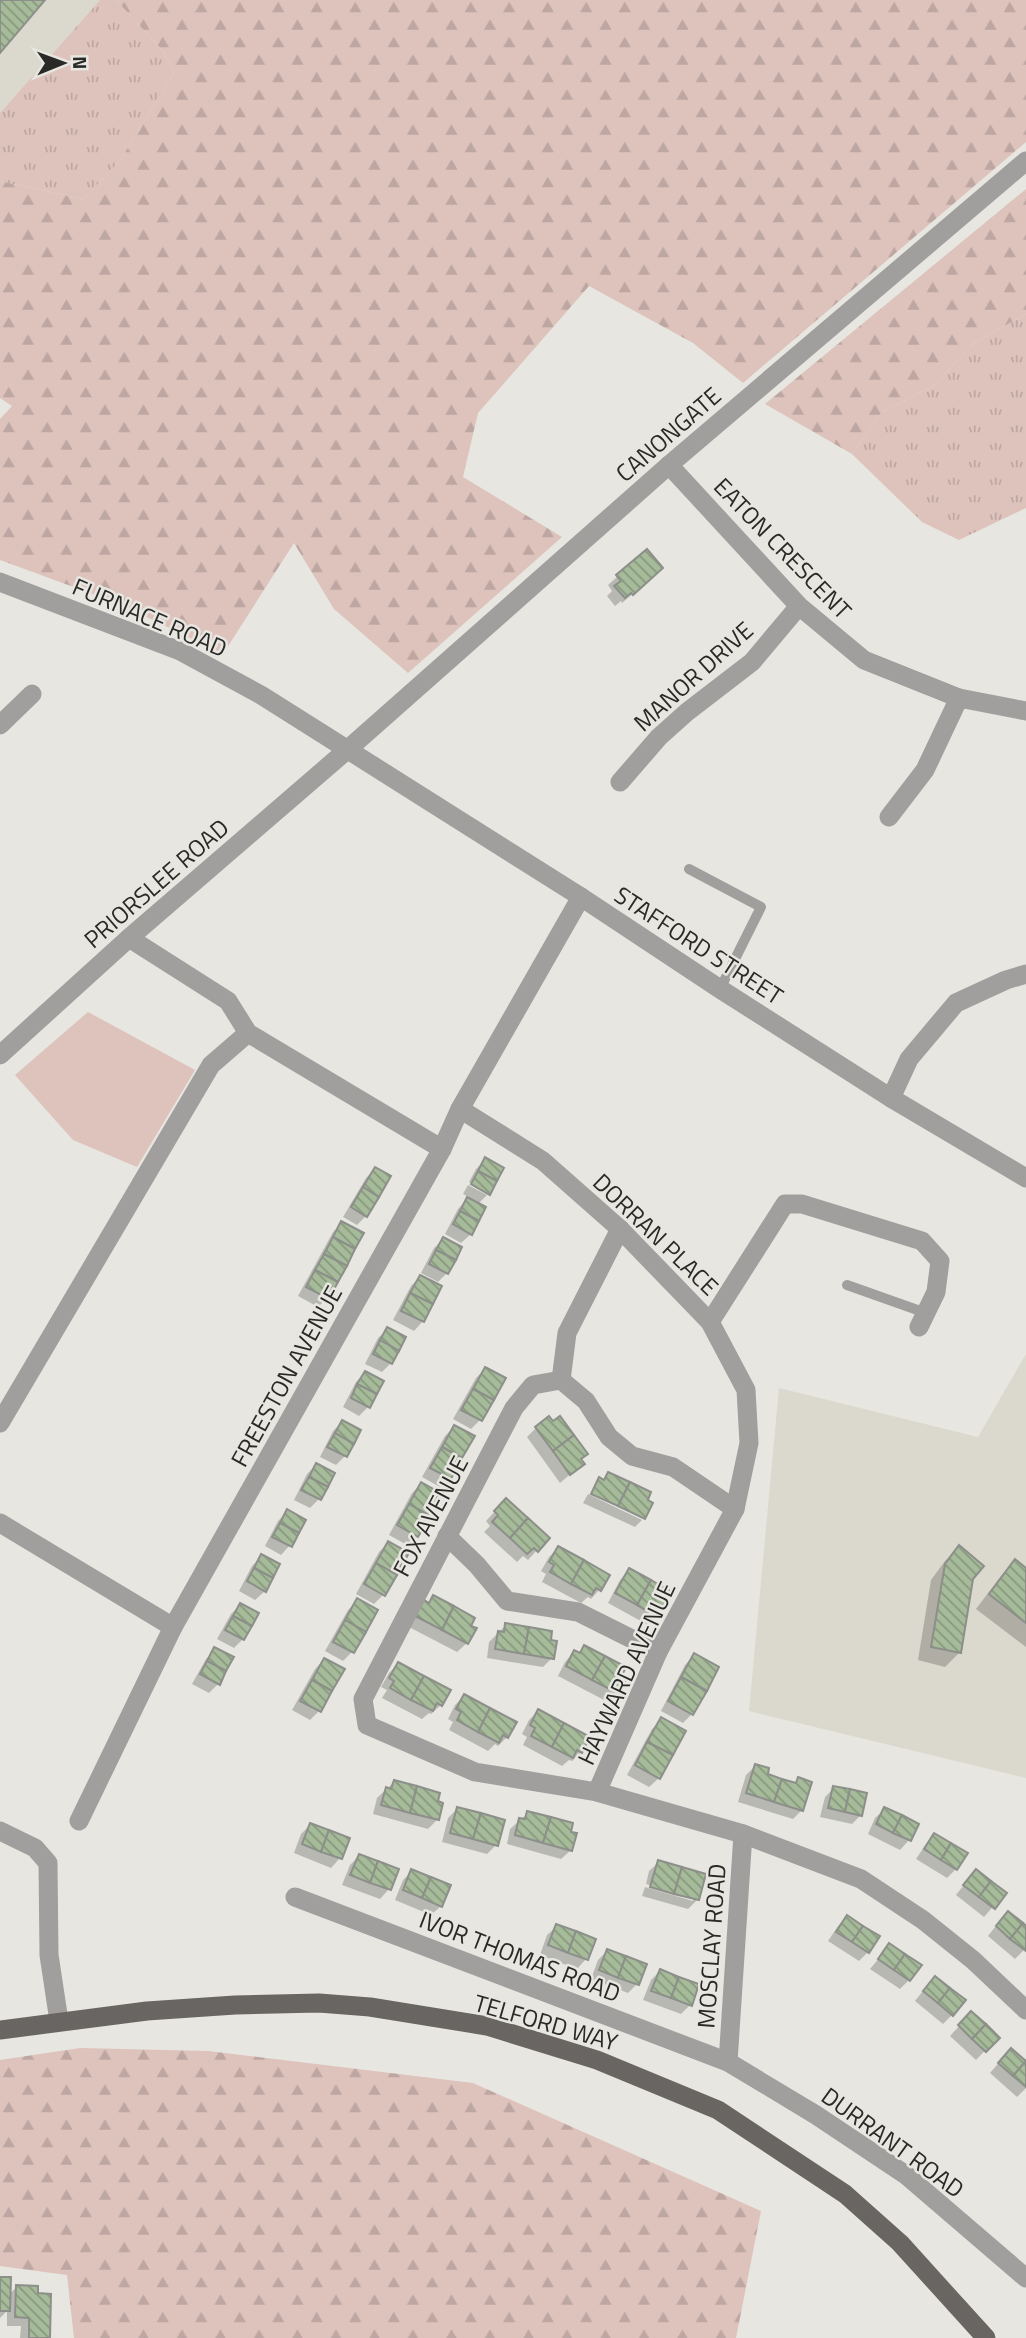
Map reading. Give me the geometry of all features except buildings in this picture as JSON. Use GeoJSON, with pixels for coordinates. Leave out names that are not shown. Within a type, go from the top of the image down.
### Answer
{"type":"FeatureCollection","features":[{"type":"Feature","properties":{"kind":"main road","name":"TELFORD WAY"},"geometry":{"type":"LineString","coordinates":[[0,2030],[159,2010],[318,2003],[370,2007],[487,2026],[597,2060],[718,2110],[845,2194],[900,2243],[986,2338]]}},
{"type":"Feature","properties":{"kind":"street","name":"CANONGATE"},"geometry":{"type":"LineString","coordinates":[[347,750],[669,465],[1026,161]]}},
{"type":"Feature","properties":{"kind":"street","name":"EATON CRESCENT"},"geometry":{"type":"LineString","coordinates":[[669,465],[799,606],[864,660],[959,698],[1026,712]]}},
{"type":"Feature","properties":{"kind":"street","name":"FURNACE ROAD"},"geometry":{"type":"LineString","coordinates":[[0,582],[180,651],[261,695],[347,750]]}},
{"type":"Feature","properties":{"kind":"street","name":"MANOR DRIVE"},"geometry":{"type":"LineString","coordinates":[[620,782],[659,737],[752,662],[799,606]]}},
{"type":"Feature","properties":{"kind":"street"},"geometry":{"type":"LineString","coordinates":[[0,725],[32,694]]}},
{"type":"Feature","properties":{"kind":"street"},"geometry":{"type":"LineString","coordinates":[[889,817],[925,770],[959,698]]}},
{"type":"Feature","properties":{"kind":"street","name":"STAFFORD STREET"},"geometry":{"type":"LineString","coordinates":[[347,750],[581,897],[891,1098],[1026,1178]]}},
{"type":"Feature","properties":{"kind":"street","name":"PRIORSLEE ROAD"},"geometry":{"type":"LineString","coordinates":[[0,1055],[129,938],[347,750]]}},
{"type":"Feature","properties":{"kind":"street","name":"FREESTON AVENUE"},"geometry":{"type":"LineString","coordinates":[[79,1821],[173,1627],[442,1149],[460,1109],[581,897]]}},
{"type":"Feature","properties":{"kind":"street"},"geometry":{"type":"LineString","coordinates":[[129,938],[228,1001],[248,1033],[442,1149]]}},
{"type":"Feature","properties":{"kind":"street"},"geometry":{"type":"LineString","coordinates":[[891,1098],[909,1059],[956,1003],[1006,980],[1026,974]]}},
{"type":"Feature","properties":{"kind":"street"},"geometry":{"type":"LineString","coordinates":[[0,1423],[211,1065],[248,1033]]}},
{"type":"Feature","properties":{"kind":"street","name":"DORRAN PLACE"},"geometry":{"type":"LineString","coordinates":[[460,1109],[543,1161],[620,1229],[710,1322],[746,1390],[749,1443]]}},
{"type":"Feature","properties":{"kind":"street"},"geometry":{"type":"LineString","coordinates":[[710,1322],[785,1204],[802,1203],[922,1241],[940,1261],[936,1292],[922,1320]]}},
{"type":"Feature","properties":{"kind":"street"},"geometry":{"type":"LineString","coordinates":[[620,1229],[567,1333],[561,1380],[586,1402],[609,1437],[632,1457],[673,1467],[735,1509]]}},
{"type":"Feature","properties":{"kind":"street","name":"FOX AVENUE"},"geometry":{"type":"LineString","coordinates":[[363,1699],[514,1408],[533,1385],[561,1380]]}},
{"type":"Feature","properties":{"kind":"street","name":"HAYWARD AVENUE"},"geometry":{"type":"LineString","coordinates":[[363,1699],[367,1726],[475,1772],[597,1792],[658,1652],[735,1509],[749,1443]]}},
{"type":"Feature","properties":{"kind":"street"},"geometry":{"type":"LineString","coordinates":[[0,1524],[173,1627]]}},
{"type":"Feature","properties":{"kind":"street"},"geometry":{"type":"LineString","coordinates":[[447,1536],[477,1565],[507,1601],[578,1612],[658,1652]]}},
{"type":"Feature","properties":{"kind":"street","name":"MOSCLAY ROAD"},"geometry":{"type":"LineString","coordinates":[[597,1792],[743,1834],[862,1879],[933,1928],[973,1960],[1026,2010]]}},
{"type":"Feature","properties":{"kind":"street"},"geometry":{"type":"LineString","coordinates":[[0,1830],[35,1848],[48,1863],[49,1955],[59,2021]]}},
{"type":"Feature","properties":{"kind":"street","name":"MOSCLAY ROAD"},"geometry":{"type":"LineString","coordinates":[[727,2062],[743,1834]]}},
{"type":"Feature","properties":{"kind":"street","name":"IVOR THOMAS ROAD"},"geometry":{"type":"LineString","coordinates":[[295,1897],[727,2062]]}},
{"type":"Feature","properties":{"kind":"street","name":"DURRANT ROAD"},"geometry":{"type":"LineString","coordinates":[[727,2062],[816,2115],[906,2175],[1023,2276]]}},
{"type":"Feature","properties":{"kind":"lane"},"geometry":{"type":"LineString","coordinates":[[690,869],[761,907],[720,989]]}},
{"type":"Feature","properties":{"kind":"lane"},"geometry":{"type":"LineString","coordinates":[[847,1285],[922,1320]]}},
{"type":"Feature","properties":{"kind":"shaded area"},"geometry":{"type":"Polygon","coordinates":[[[0,0],[100,0],[0,113],[0,0]]]}},
{"type":"Feature","properties":{"kind":"shaded area"},"geometry":{"type":"Polygon","coordinates":[[[1026,1354],[1026,1778],[749,1711],[779,1388],[978,1437],[1026,1354]]]}},
{"type":"Feature","properties":{"kind":"green space"},"geometry":{"type":"Polygon","coordinates":[[[100,0],[116,0],[163,51],[174,73],[119,162],[83,199],[0,181],[0,113],[100,0]]]}},
{"type":"Feature","properties":{"kind":"green space"},"geometry":{"type":"Polygon","coordinates":[[[116,0],[1026,0],[1026,142],[743,383],[693,343],[589,286],[478,413],[463,477],[562,537],[408,673],[334,609],[294,543],[223,654],[120,604],[0,560],[0,419],[12,406],[0,398],[0,181],[83,199],[119,162],[174,73],[163,51],[116,0]]]}},
{"type":"Feature","properties":{"kind":"green space"},"geometry":{"type":"Polygon","coordinates":[[[1026,189],[1026,314],[975,342],[933,386],[882,412],[852,454],[765,404],[1026,189]]]}},
{"type":"Feature","properties":{"kind":"green space"},"geometry":{"type":"Polygon","coordinates":[[[1026,314],[1026,508],[959,540],[922,522],[852,454],[882,412],[933,386],[975,342],[1026,314]]]}},
{"type":"Feature","properties":{"kind":"green space"},"geometry":{"type":"Polygon","coordinates":[[[88,1012],[195,1070],[137,1167],[73,1140],[15,1075],[88,1012]]]}},
{"type":"Feature","properties":{"kind":"green space"},"geometry":{"type":"Polygon","coordinates":[[[80,2048],[208,2051],[473,2083],[761,2211],[736,2338],[74,2338],[67,2275],[0,2266],[0,2060],[80,2048]]]}}]}
